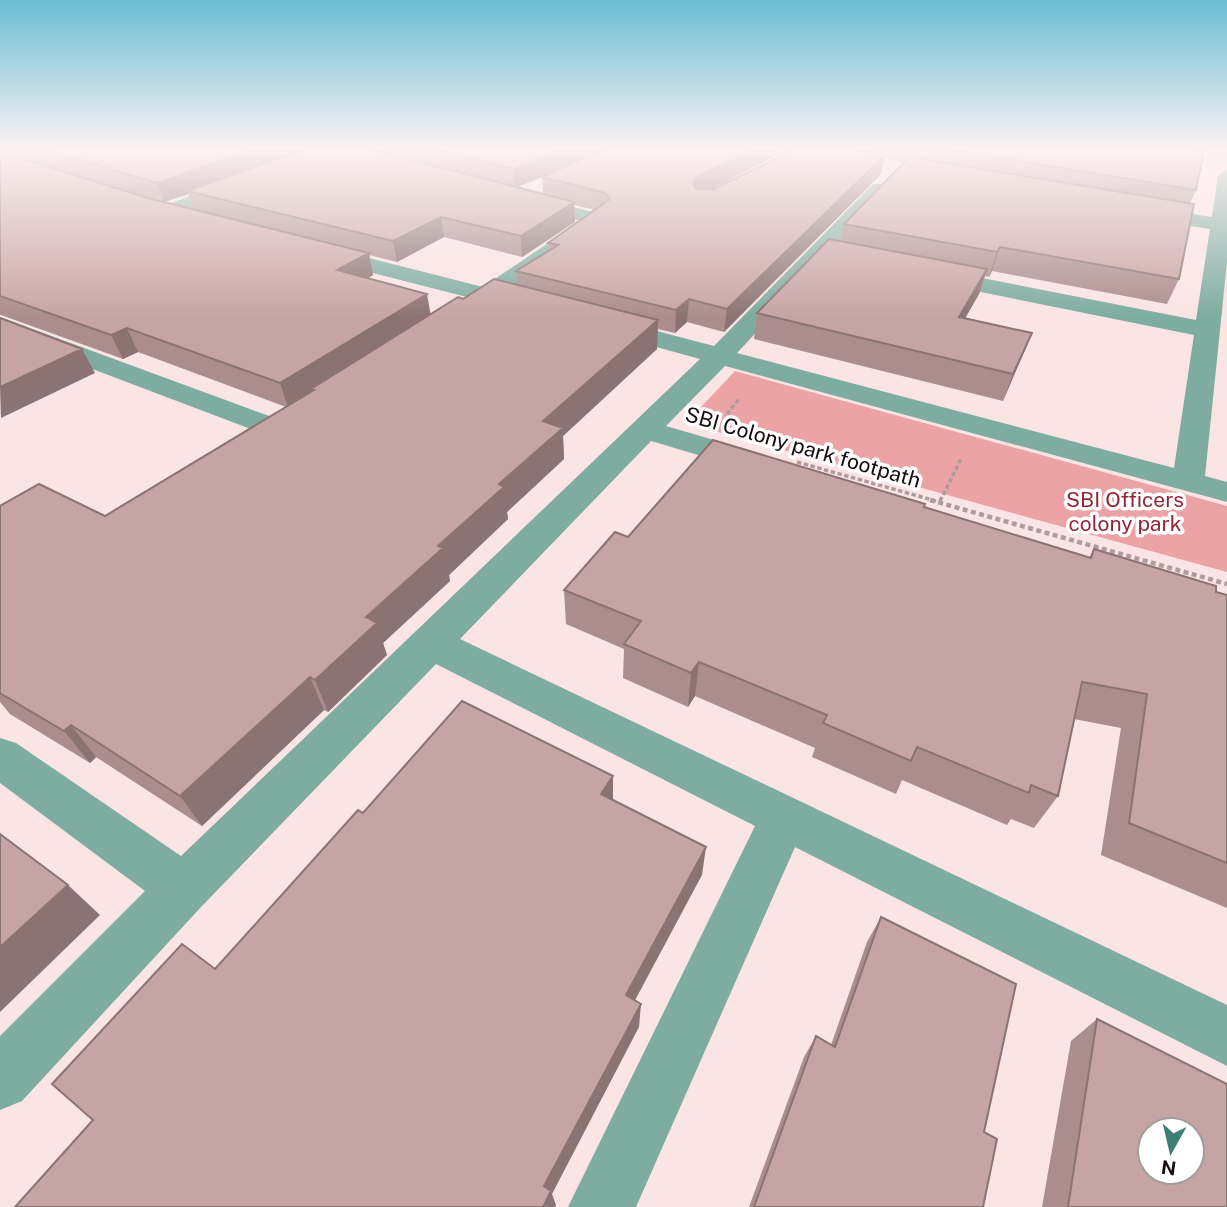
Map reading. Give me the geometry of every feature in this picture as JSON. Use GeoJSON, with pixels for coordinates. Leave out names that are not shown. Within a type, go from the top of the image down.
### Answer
{"type":"FeatureCollection","features":[{"type":"Feature","properties":{"kind":"street"},"geometry":{"type":"LineString","coordinates":[[139,204],[204,222]]}},
{"type":"Feature","properties":{"kind":"street"},"geometry":{"type":"LineString","coordinates":[[163,212],[185,204]]}},
{"type":"Feature","properties":{"kind":"street"},"geometry":{"type":"LineString","coordinates":[[452,318],[597,219],[541,204]]}},
{"type":"Feature","properties":{"kind":"street"},"geometry":{"type":"LineString","coordinates":[[0,1079],[184,888],[720,355],[830,255],[870,204]]}},
{"type":"Feature","properties":{"kind":"street"},"geometry":{"type":"LineString","coordinates":[[1188,481],[1207,330],[1224,226],[1223,204]]}},
{"type":"Feature","properties":{"kind":"street"},"geometry":{"type":"LineString","coordinates":[[1126,209],[1224,226]]}},
{"type":"Feature","properties":{"kind":"street"},"geometry":{"type":"LineString","coordinates":[[298,247],[551,312]]}},
{"type":"Feature","properties":{"kind":"street"},"geometry":{"type":"LineString","coordinates":[[911,271],[1207,330]]}},
{"type":"Feature","properties":{"kind":"street"},"geometry":{"type":"LineString","coordinates":[[577,319],[1227,492]]}},
{"type":"Feature","properties":{"kind":"street"},"geometry":{"type":"LineString","coordinates":[[0,325],[291,422],[246,451]]}},
{"type":"Feature","properties":{"kind":"street"},"geometry":{"type":"LineString","coordinates":[[646,430],[788,466]]}},
{"type":"Feature","properties":{"kind":"street"},"geometry":{"type":"LineString","coordinates":[[431,643],[1227,1036]]}},
{"type":"Feature","properties":{"kind":"street"},"geometry":{"type":"LineString","coordinates":[[0,757],[184,888]]}},
{"type":"Feature","properties":{"kind":"street"},"geometry":{"type":"LineString","coordinates":[[602,1207],[785,818]]}},
{"type":"Feature","properties":{"kind":"path"},"geometry":{"type":"LineString","coordinates":[[726,416],[743,394]]}},
{"type":"Feature","properties":{"kind":"path"},"geometry":{"type":"LineString","coordinates":[[940,502],[963,455]]}},
{"type":"Feature","properties":{"kind":"path","name":"SBI Colony park footpath"},"geometry":{"type":"LineString","coordinates":[[788,466],[940,502],[1227,584]]}},
{"type":"Feature","properties":{"kind":"green space","name":"SBI Officers colony park"},"geometry":{"type":"Polygon","coordinates":[[[735,371],[1227,506],[1227,572],[686,423],[735,371]]]}},
{"type":"Feature","properties":{"kind":"building"},"geometry":{"type":"Polygon","coordinates":[[[0,204],[173,204],[369,253],[337,270],[427,294],[280,383],[127,328],[111,335],[0,296],[0,204]]]}},
{"type":"Feature","properties":{"kind":"building"},"geometry":{"type":"Polygon","coordinates":[[[242,204],[570,204],[521,236],[441,217],[393,241],[242,204]]]}},
{"type":"Feature","properties":{"kind":"building"},"geometry":{"type":"Polygon","coordinates":[[[602,204],[834,204],[727,309],[689,299],[676,310],[516,271],[558,245],[548,243],[602,204]]]}},
{"type":"Feature","properties":{"kind":"building"},"geometry":{"type":"Polygon","coordinates":[[[863,204],[1194,204],[1179,279],[1000,247],[997,252],[844,224],[863,204]]]}},
{"type":"Feature","properties":{"kind":"building"},"geometry":{"type":"Polygon","coordinates":[[[829,239],[987,269],[959,317],[1032,333],[1013,374],[757,313],[829,239]]]}},
{"type":"Feature","properties":{"kind":"building"},"geometry":{"type":"Polygon","coordinates":[[[494,279],[658,320],[543,421],[563,428],[499,484],[504,487],[438,546],[443,548],[366,617],[377,623],[315,680],[310,677],[180,796],[71,725],[64,731],[0,693],[0,506],[39,484],[105,516],[314,390],[311,389],[458,297],[463,299],[494,279]]]}},
{"type":"Feature","properties":{"kind":"building"},"geometry":{"type":"Polygon","coordinates":[[[0,318],[82,349],[0,387],[0,318]]]}},
{"type":"Feature","properties":{"kind":"building"},"geometry":{"type":"Polygon","coordinates":[[[713,440],[1091,558],[1094,549],[1216,586],[1216,592],[1227,595],[1227,863],[1129,823],[1147,694],[1082,682],[1058,796],[1031,785],[1029,793],[917,747],[911,761],[823,723],[827,715],[699,662],[691,673],[624,644],[641,621],[564,590],[615,532],[628,537],[713,440]]]}},
{"type":"Feature","properties":{"kind":"building"},"geometry":{"type":"Polygon","coordinates":[[[462,701],[613,776],[601,794],[706,847],[626,995],[641,1004],[544,1186],[551,1191],[543,1207],[15,1207],[93,1120],[52,1084],[182,944],[215,969],[358,810],[363,813],[462,701]]]}},
{"type":"Feature","properties":{"kind":"building"},"geometry":{"type":"Polygon","coordinates":[[[0,834],[68,885],[0,947],[0,834]]]}},
{"type":"Feature","properties":{"kind":"building"},"geometry":{"type":"Polygon","coordinates":[[[881,917],[1016,984],[984,1132],[997,1139],[983,1207],[754,1207],[816,1036],[835,1047],[881,917]]]}},
{"type":"Feature","properties":{"kind":"building"},"geometry":{"type":"Polygon","coordinates":[[[1097,1019],[1227,1084],[1227,1207],[1068,1207],[1097,1019]]]}}]}
